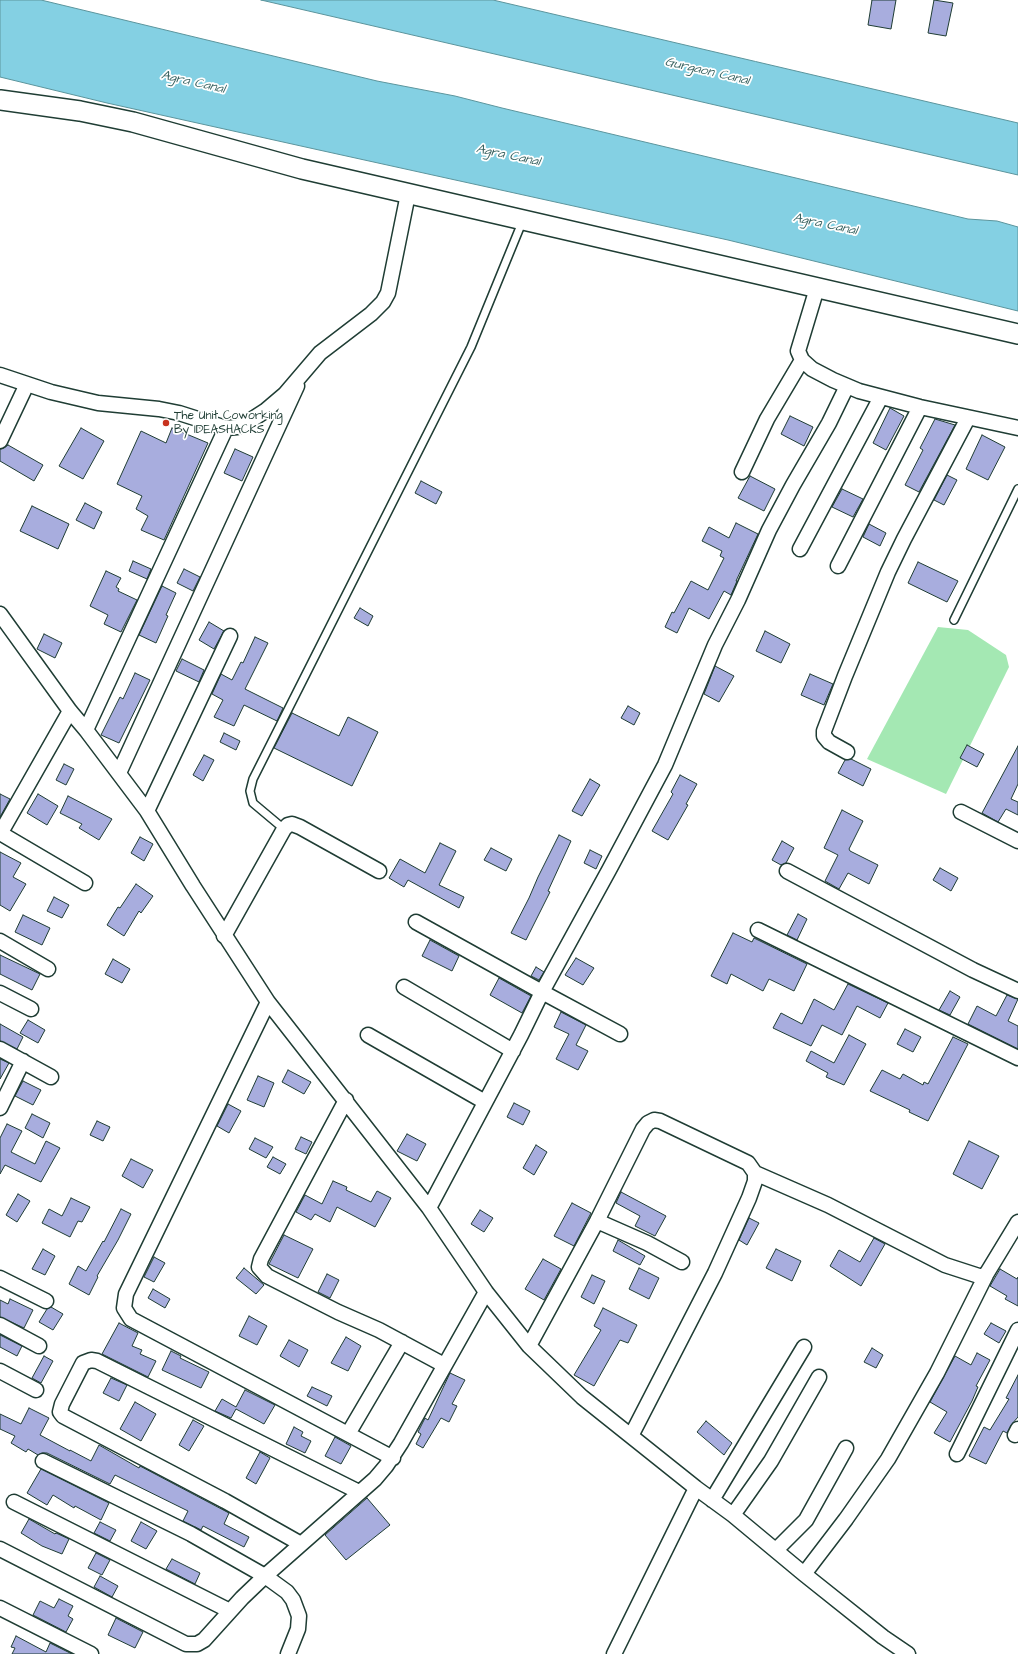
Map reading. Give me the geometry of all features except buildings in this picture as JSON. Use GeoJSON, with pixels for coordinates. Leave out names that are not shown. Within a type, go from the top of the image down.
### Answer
{"type":"FeatureCollection","features":[{"type":"Feature","properties":{"kind":"street"},"geometry":{"type":"LineString","coordinates":[[0,100],[133,122],[302,169],[1018,334]]}},
{"type":"Feature","properties":{"kind":"street"},"geometry":{"type":"LineString","coordinates":[[0,375],[27,384],[98,403],[159,408],[226,428],[242,425],[265,411],[284,394],[320,353],[372,314],[383,302],[388,293],[392,277],[408,194]]}},
{"type":"Feature","properties":{"kind":"street"},"geometry":{"type":"LineString","coordinates":[[817,288],[798,346],[798,351],[802,360],[812,369],[847,386],[881,397],[968,418],[1018,428]]}},
{"type":"Feature","properties":{"kind":"street"},"geometry":{"type":"LineString","coordinates":[[742,472],[767,419],[802,360]]}},
{"type":"Feature","properties":{"kind":"street"},"geometry":{"type":"LineString","coordinates":[[118,773],[302,374]]}},
{"type":"Feature","properties":{"kind":"street"},"geometry":{"type":"LineString","coordinates":[[0,441],[27,384]]}},
{"type":"Feature","properties":{"kind":"street"},"geometry":{"type":"LineString","coordinates":[[429,1208],[513,1051],[542,992],[609,870],[664,765],[715,646],[738,600],[769,530],[793,485],[826,429],[847,386]]}},
{"type":"Feature","properties":{"kind":"street"},"geometry":{"type":"LineString","coordinates":[[800,548],[881,397]]}},
{"type":"Feature","properties":{"kind":"street"},"geometry":{"type":"LineString","coordinates":[[838,566],[920,407]]}},
{"type":"Feature","properties":{"kind":"street"},"geometry":{"type":"LineString","coordinates":[[847,752],[829,742],[824,736],[824,731],[845,676],[893,561],[968,418]]}},
{"type":"Feature","properties":{"kind":"street"},"geometry":{"type":"LineString","coordinates":[[86,730],[226,428]]}},
{"type":"Feature","properties":{"kind":"street"},"geometry":{"type":"LineString","coordinates":[[0,614],[70,711],[147,811],[224,936],[268,1002],[429,1208],[486,1292],[529,1346],[582,1397],[696,1488],[733,1515],[883,1637],[908,1654]]}},
{"type":"Feature","properties":{"kind":"street"},"geometry":{"type":"LineString","coordinates":[[147,811],[230,636]]}},
{"type":"Feature","properties":{"kind":"street"},"geometry":{"type":"LineString","coordinates":[[70,711],[0,834],[85,883]]}},
{"type":"Feature","properties":{"kind":"street"},"geometry":{"type":"LineString","coordinates":[[961,812],[1018,841]]}},
{"type":"Feature","properties":{"kind":"street"},"geometry":{"type":"LineString","coordinates":[[224,936],[284,829],[288,825],[292,824],[300,827],[379,871]]}},
{"type":"Feature","properties":{"kind":"street"},"geometry":{"type":"LineString","coordinates":[[787,871],[1018,992]]}},
{"type":"Feature","properties":{"kind":"street"},"geometry":{"type":"LineString","coordinates":[[416,922],[620,1034]]}},
{"type":"Feature","properties":{"kind":"street"},"geometry":{"type":"LineString","coordinates":[[758,930],[1018,1058]]}},
{"type":"Feature","properties":{"kind":"street"},"geometry":{"type":"LineString","coordinates":[[0,941],[48,969]]}},
{"type":"Feature","properties":{"kind":"street"},"geometry":{"type":"LineString","coordinates":[[404,987],[513,1051]]}},
{"type":"Feature","properties":{"kind":"street"},"geometry":{"type":"LineString","coordinates":[[0,993],[31,1009]]}},
{"type":"Feature","properties":{"kind":"street"},"geometry":{"type":"LineString","coordinates":[[268,1002],[126,1294],[124,1308],[131,1319],[393,1458]]}},
{"type":"Feature","properties":{"kind":"street"},"geometry":{"type":"LineString","coordinates":[[368,1035],[485,1102]]}},
{"type":"Feature","properties":{"kind":"street"},"geometry":{"type":"LineString","coordinates":[[0,1049],[51,1077]]}},
{"type":"Feature","properties":{"kind":"street"},"geometry":{"type":"LineString","coordinates":[[0,1108],[23,1061]]}},
{"type":"Feature","properties":{"kind":"street"},"geometry":{"type":"LineString","coordinates":[[346,1100],[260,1259],[259,1267],[267,1276],[402,1342],[444,1365]]}},
{"type":"Feature","properties":{"kind":"street"},"geometry":{"type":"LineString","coordinates":[[529,1346],[597,1221],[643,1129],[648,1123],[654,1120],[660,1121],[743,1160],[753,1168],[755,1181],[749,1198],[715,1273],[630,1436]]}},
{"type":"Feature","properties":{"kind":"street"},"geometry":{"type":"LineString","coordinates":[[755,1174],[828,1205],[944,1265],[982,1277],[986,1275]]}},
{"type":"Feature","properties":{"kind":"street"},"geometry":{"type":"LineString","coordinates":[[597,1221],[648,1243],[682,1262]]}},
{"type":"Feature","properties":{"kind":"street"},"geometry":{"type":"LineString","coordinates":[[804,1574],[846,1519],[888,1459],[937,1373],[986,1275],[1018,1222]]}},
{"type":"Feature","properties":{"kind":"street"},"geometry":{"type":"LineString","coordinates":[[0,1278],[46,1301]]}},
{"type":"Feature","properties":{"kind":"street"},"geometry":{"type":"LineString","coordinates":[[0,1549],[186,1644],[197,1644],[204,1640],[265,1576],[380,1474],[393,1458],[486,1292]]}},
{"type":"Feature","properties":{"kind":"street"},"geometry":{"type":"LineString","coordinates":[[0,1325],[39,1346]]}},
{"type":"Feature","properties":{"kind":"street"},"geometry":{"type":"LineString","coordinates":[[957,1454],[1018,1330]]}},
{"type":"Feature","properties":{"kind":"street"},"geometry":{"type":"LineString","coordinates":[[348,1434],[402,1342]]}},
{"type":"Feature","properties":{"kind":"street"},"geometry":{"type":"LineString","coordinates":[[712,1500],[804,1347]]}},
{"type":"Feature","properties":{"kind":"street"},"geometry":{"type":"LineString","coordinates":[[301,1544],[224,1500],[63,1416],[60,1412],[62,1404],[84,1363],[88,1361],[97,1361],[359,1492]]}},
{"type":"Feature","properties":{"kind":"street"},"geometry":{"type":"LineString","coordinates":[[0,1371],[36,1390]]}},
{"type":"Feature","properties":{"kind":"street"},"geometry":{"type":"LineString","coordinates":[[733,1515],[771,1461],[819,1377]]}},
{"type":"Feature","properties":{"kind":"street"},"geometry":{"type":"LineString","coordinates":[[776,1550],[806,1520],[846,1448]]}},
{"type":"Feature","properties":{"kind":"street"},"geometry":{"type":"LineString","coordinates":[[44,1461],[191,1534],[265,1576],[287,1592],[294,1600],[300,1616],[298,1629],[288,1654]]}},
{"type":"Feature","properties":{"kind":"street"},"geometry":{"type":"LineString","coordinates":[[614,1654],[696,1488]]}},
{"type":"Feature","properties":{"kind":"street"},"geometry":{"type":"LineString","coordinates":[[14,1502],[230,1611]]}},
{"type":"Feature","properties":{"kind":"street"},"geometry":{"type":"LineString","coordinates":[[0,1608],[87,1653]]}},
{"type":"Feature","properties":{"kind":"lane"},"geometry":{"type":"LineString","coordinates":[[284,829],[253,803],[250,791],[254,779],[471,347],[523,220]]}},
{"type":"Feature","properties":{"kind":"lane"},"geometry":{"type":"LineString","coordinates":[[954,620],[1018,489]]}},
{"type":"Feature","properties":{"kind":"green space"},"geometry":{"type":"Polygon","coordinates":[[[938,627],[968,630],[1006,655],[1009,667],[946,794],[867,759],[938,627]]]}},
{"type":"Feature","properties":{"kind":"water","name":"Agra Canal"},"geometry":{"type":"Polygon","coordinates":[[[0,0],[41,0],[377,81],[455,96],[968,219],[997,221],[1018,227],[1018,311],[728,240],[107,103],[0,77],[0,0]]]}},
{"type":"Feature","properties":{"kind":"water","name":"Gurgaon Canal"},"geometry":{"type":"Polygon","coordinates":[[[261,0],[493,0],[1018,123],[1018,175],[261,0]]]}},
{"type":"Feature","properties":{"kind":"place","name":"The Unit Coworking By IDEASHACKS"},"geometry":{"type":"Point","coordinates":[166,423]}}]}
